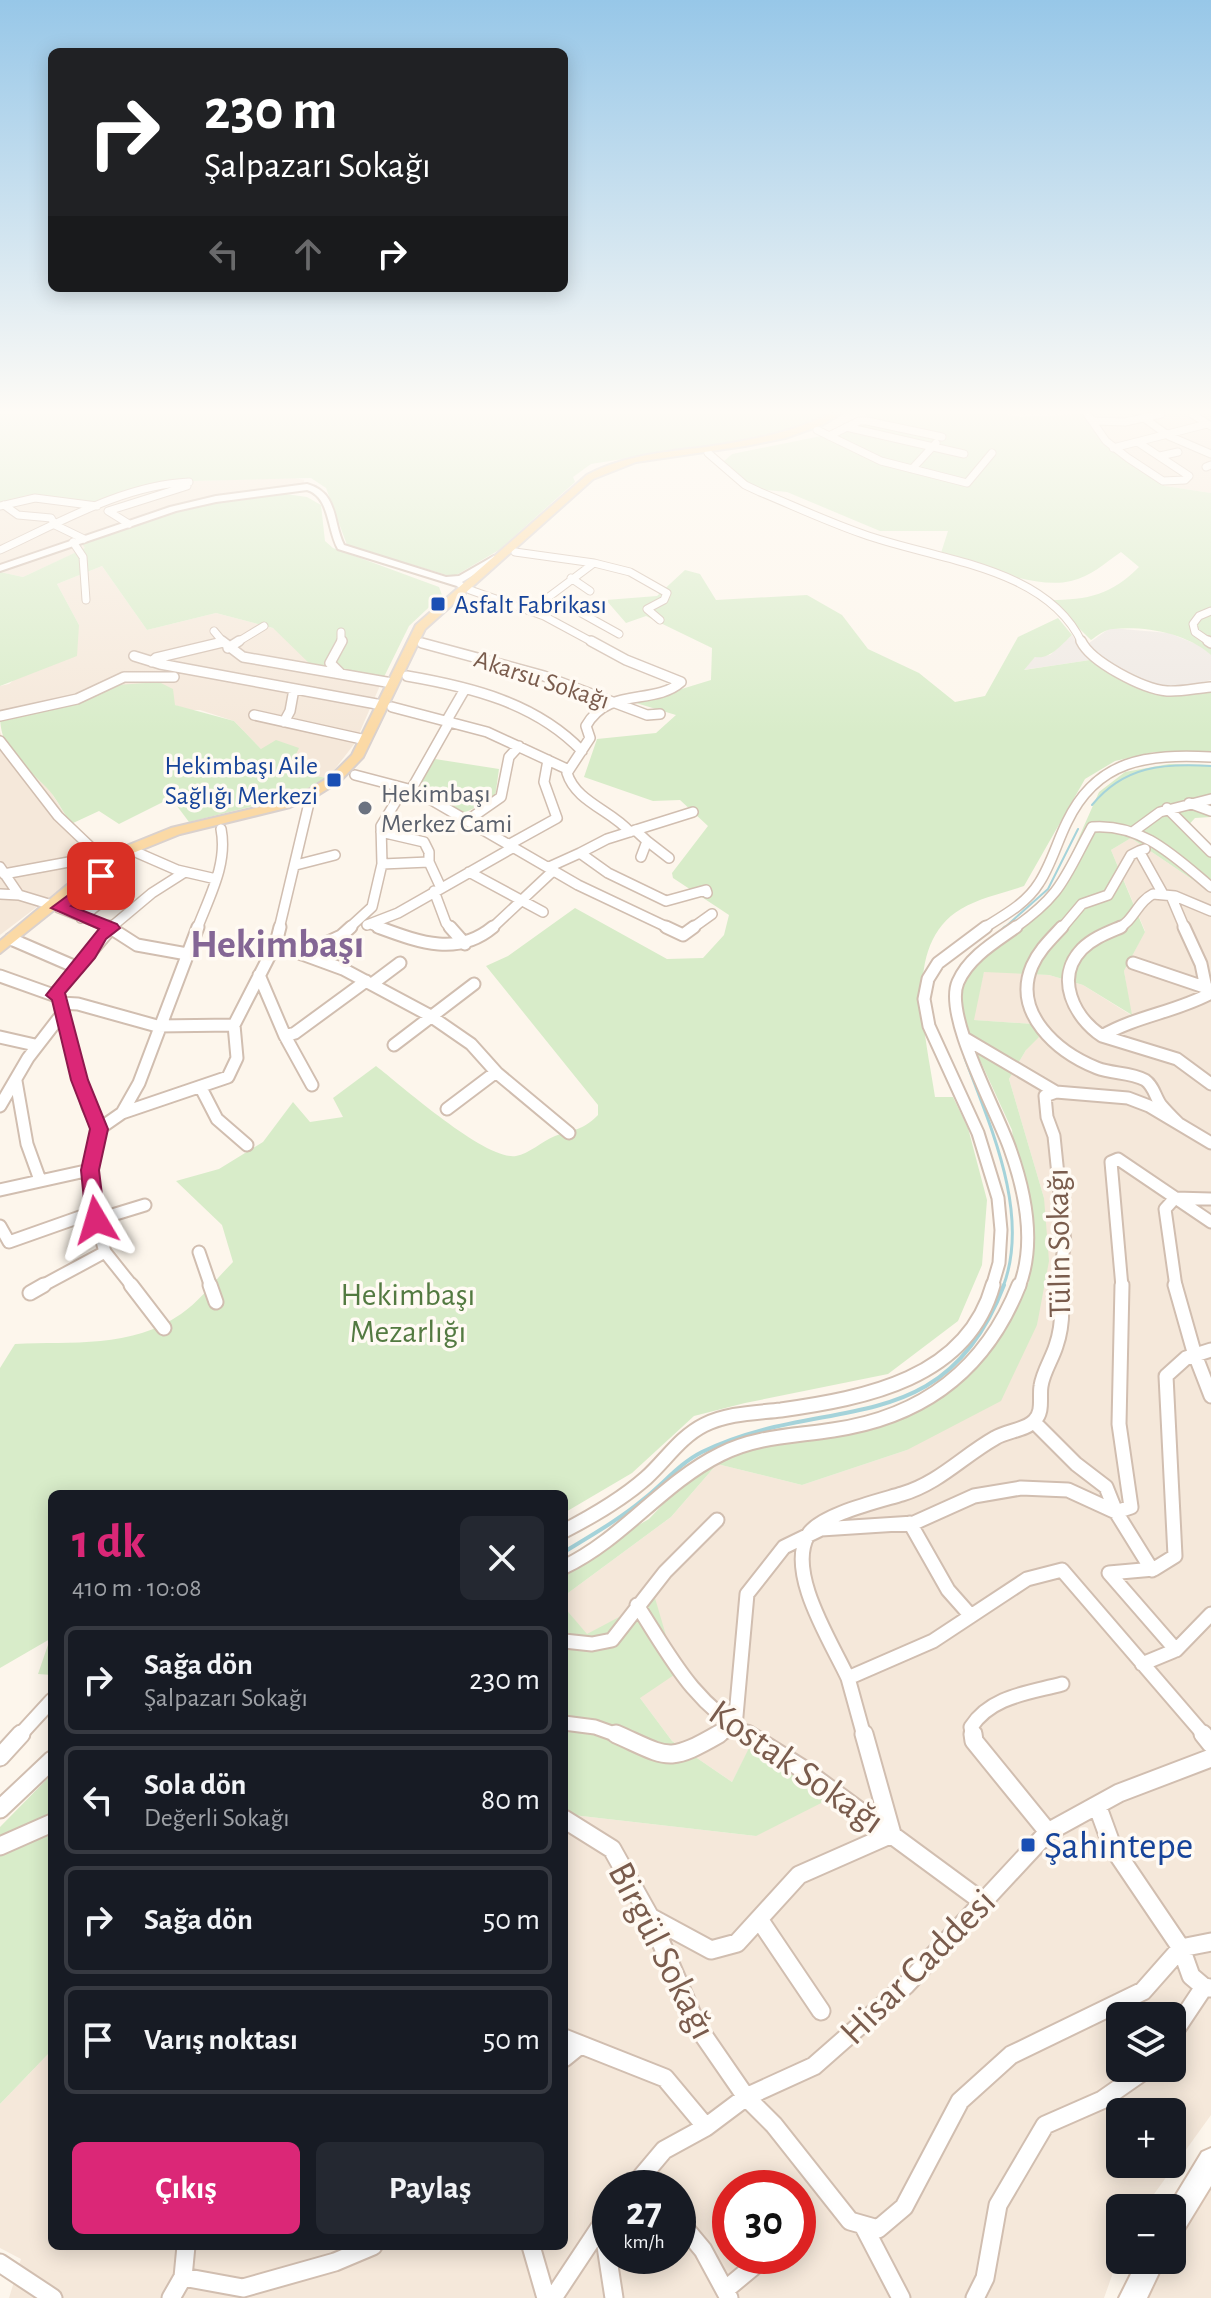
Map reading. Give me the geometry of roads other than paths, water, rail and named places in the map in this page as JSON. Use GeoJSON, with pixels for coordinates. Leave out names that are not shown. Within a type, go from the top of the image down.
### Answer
{"type":"FeatureCollection","features":[{"type":"Feature","properties":{"kind":"main road"},"geometry":{"type":"LineString","coordinates":[[399,680],[429,628],[497,558],[546,521]]}},
{"type":"Feature","properties":{"kind":"main road"},"geometry":{"type":"LineString","coordinates":[[127,856],[329,794],[368,759],[420,627],[450,599],[515,552],[530,534]]}},
{"type":"Feature","properties":{"kind":"main road"},"geometry":{"type":"LineString","coordinates":[[350,773],[387,706]]}},
{"type":"Feature","properties":{"kind":"main road"},"geometry":{"type":"LineString","coordinates":[[5,944],[155,838],[220,826]]}},
{"type":"Feature","properties":{"kind":"main road"},"geometry":{"type":"LineString","coordinates":[[1186,2203],[1211,2161]]}},
{"type":"Feature","properties":{"kind":"main road"},"geometry":{"type":"LineString","coordinates":[[1133,2298],[1145,2274]]}},
{"type":"Feature","properties":{"kind":"street"},"geometry":{"type":"LineString","coordinates":[[53,521],[84,539]]}},
{"type":"Feature","properties":{"kind":"street"},"geometry":{"type":"LineString","coordinates":[[0,550],[63,521]]}},
{"type":"Feature","properties":{"kind":"street"},"geometry":{"type":"LineString","coordinates":[[125,521],[129,524]]}},
{"type":"Feature","properties":{"kind":"street"},"geometry":{"type":"LineString","coordinates":[[0,568],[138,521]]}},
{"type":"Feature","properties":{"kind":"street"},"geometry":{"type":"LineString","coordinates":[[332,521],[341,547],[534,612],[626,660],[660,671],[681,682],[674,688],[592,713],[586,726],[590,738],[569,770],[568,780],[575,791],[614,813],[632,831],[669,858]]}},
{"type":"Feature","properties":{"kind":"street"},"geometry":{"type":"LineString","coordinates":[[831,521],[864,535],[988,570],[1027,587],[1073,623],[1086,651],[1136,683],[1166,691],[1211,687]]}},
{"type":"Feature","properties":{"kind":"street"},"geometry":{"type":"LineString","coordinates":[[73,542],[83,557],[86,600]]}},
{"type":"Feature","properties":{"kind":"street"},"geometry":{"type":"LineString","coordinates":[[515,552],[594,563],[630,572],[667,593],[664,600],[647,609],[660,620]]}},
{"type":"Feature","properties":{"kind":"street"},"geometry":{"type":"LineString","coordinates":[[439,580],[461,579],[497,558]]}},
{"type":"Feature","properties":{"kind":"street"},"geometry":{"type":"LineString","coordinates":[[534,612],[571,578],[594,563]]}},
{"type":"Feature","properties":{"kind":"street"},"geometry":{"type":"LineString","coordinates":[[571,578],[590,591]]}},
{"type":"Feature","properties":{"kind":"street"},"geometry":{"type":"LineString","coordinates":[[439,580],[448,588],[450,599]]}},
{"type":"Feature","properties":{"kind":"street"},"geometry":{"type":"LineString","coordinates":[[534,612],[574,609],[619,634]]}},
{"type":"Feature","properties":{"kind":"street"},"geometry":{"type":"LineString","coordinates":[[1211,611],[1199,616],[1193,624],[1195,632],[1211,643]]}},
{"type":"Feature","properties":{"kind":"street"},"geometry":{"type":"LineString","coordinates":[[131,676],[156,658],[226,645],[264,626]]}},
{"type":"Feature","properties":{"kind":"street"},"geometry":{"type":"LineString","coordinates":[[214,631],[226,645],[243,657],[269,659],[344,677],[399,680],[465,689],[523,706],[572,738],[582,751]]}},
{"type":"Feature","properties":{"kind":"street"},"geometry":{"type":"LineString","coordinates":[[341,632],[342,641],[330,663],[344,677]]}},
{"type":"Feature","properties":{"kind":"street","name":"Akarsu Sokağı"},"geometry":{"type":"LineString","coordinates":[[422,643],[544,676],[647,715],[660,714]]}},
{"type":"Feature","properties":{"kind":"street"},"geometry":{"type":"LineString","coordinates":[[134,656],[448,721],[487,732],[569,770]]}},
{"type":"Feature","properties":{"kind":"street"},"geometry":{"type":"LineString","coordinates":[[0,716],[77,699],[107,683],[131,676],[174,677]]}},
{"type":"Feature","properties":{"kind":"street"},"geometry":{"type":"LineString","coordinates":[[284,722],[290,711],[294,689]]}},
{"type":"Feature","properties":{"kind":"street"},"geometry":{"type":"LineString","coordinates":[[302,954],[341,936],[372,907],[382,864],[381,826],[407,789],[465,689]]}},
{"type":"Feature","properties":{"kind":"street"},"geometry":{"type":"LineString","coordinates":[[254,715],[366,740]]}},
{"type":"Feature","properties":{"kind":"street"},"geometry":{"type":"LineString","coordinates":[[0,741],[58,816],[100,856]]}},
{"type":"Feature","properties":{"kind":"street"},"geometry":{"type":"LineString","coordinates":[[468,820],[504,793],[509,757],[519,746]]}},
{"type":"Feature","properties":{"kind":"street"},"geometry":{"type":"LineString","coordinates":[[568,1529],[618,1502],[699,1428],[724,1418],[864,1394],[912,1378],[946,1356],[971,1333],[990,1298],[1000,1263],[1003,1221],[991,1163],[925,1017],[926,984],[936,967],[954,948],[1037,886],[1069,820],[1085,793],[1101,776],[1152,757],[1211,757]]}},
{"type":"Feature","properties":{"kind":"street"},"geometry":{"type":"LineString","coordinates":[[351,928],[371,924],[437,890],[557,818],[542,777],[548,760]]}},
{"type":"Feature","properties":{"kind":"street"},"geometry":{"type":"LineString","coordinates":[[350,773],[407,789],[551,868],[683,935],[712,914]]}},
{"type":"Feature","properties":{"kind":"street"},"geometry":{"type":"LineString","coordinates":[[99,1129],[122,1113],[221,1082],[232,1073],[237,1058],[234,1025],[276,943],[296,865],[308,799]]}},
{"type":"Feature","properties":{"kind":"street"},"geometry":{"type":"LineString","coordinates":[[1134,831],[1141,822],[1167,808],[1211,799]]}},
{"type":"Feature","properties":{"kind":"street"},"geometry":{"type":"LineString","coordinates":[[1189,803],[1211,811]]}},
{"type":"Feature","properties":{"kind":"street"},"geometry":{"type":"LineString","coordinates":[[1167,808],[1211,852]]}},
{"type":"Feature","properties":{"kind":"street"},"geometry":{"type":"LineString","coordinates":[[371,924],[389,932],[442,945],[465,944],[493,926],[551,868],[632,831],[693,812]]}},
{"type":"Feature","properties":{"kind":"street"},"geometry":{"type":"LineString","coordinates":[[1069,820],[1092,827],[1122,824],[1167,851],[1211,887]]}},
{"type":"Feature","properties":{"kind":"street"},"geometry":{"type":"LineString","coordinates":[[122,1113],[139,1083],[222,862],[224,844],[220,826]]}},
{"type":"Feature","properties":{"kind":"street"},"geometry":{"type":"LineString","coordinates":[[568,1565],[599,1549],[697,1468],[722,1453],[760,1442],[866,1424],[923,1404],[974,1366],[1014,1311],[1027,1252],[1026,1205],[1013,1155],[965,1039],[954,1004],[955,986],[968,966],[1062,888],[1092,827]]}},
{"type":"Feature","properties":{"kind":"street"},"geometry":{"type":"LineString","coordinates":[[381,832],[424,842],[446,923],[465,944]]}},
{"type":"Feature","properties":{"kind":"street"},"geometry":{"type":"LineString","coordinates":[[641,857],[647,841]]}},
{"type":"Feature","properties":{"kind":"street"},"geometry":{"type":"LineString","coordinates":[[1167,851],[1151,848],[1131,855],[1108,895],[1085,899],[1072,911],[1067,922],[1042,948],[1024,991],[1034,1021],[1048,1036],[1068,1052],[1100,1070],[1148,1081],[1154,1087],[1157,1099],[1178,1123]]}},
{"type":"Feature","properties":{"kind":"street"},"geometry":{"type":"LineString","coordinates":[[1139,851],[1167,895],[1201,961],[1209,990]]}},
{"type":"Feature","properties":{"kind":"street"},"geometry":{"type":"LineString","coordinates":[[580,853],[608,873],[666,901],[706,890],[707,893]]}},
{"type":"Feature","properties":{"kind":"street"},"geometry":{"type":"LineString","coordinates":[[296,865],[335,855]]}},
{"type":"Feature","properties":{"kind":"street"},"geometry":{"type":"LineString","coordinates":[[19,895],[2,871],[100,856],[127,856],[216,879]]}},
{"type":"Feature","properties":{"kind":"street"},"geometry":{"type":"LineString","coordinates":[[382,864],[429,862]]}},
{"type":"Feature","properties":{"kind":"street"},"geometry":{"type":"LineString","coordinates":[[0,1106],[78,968],[101,936],[152,893],[185,872]]}},
{"type":"Feature","properties":{"kind":"street"},"geometry":{"type":"LineString","coordinates":[[469,872],[543,912]]}},
{"type":"Feature","properties":{"kind":"street"},"geometry":{"type":"LineString","coordinates":[[81,918],[115,891]]}},
{"type":"Feature","properties":{"kind":"street"},"geometry":{"type":"LineString","coordinates":[[0,894],[19,895],[55,906],[112,928],[137,945],[187,954]]}},
{"type":"Feature","properties":{"kind":"street"},"geometry":{"type":"LineString","coordinates":[[1210,1083],[1180,1060],[1125,1047],[1102,1036],[1084,1022],[1067,991],[1068,966],[1092,941],[1133,919],[1145,897],[1167,895],[1211,911]]}},
{"type":"Feature","properties":{"kind":"street"},"geometry":{"type":"LineString","coordinates":[[276,943],[369,983],[429,1015],[471,1044],[496,1072],[569,1133]]}},
{"type":"Feature","properties":{"kind":"street"},"geometry":{"type":"LineString","coordinates":[[5,944],[78,968]]}},
{"type":"Feature","properties":{"kind":"street"},"geometry":{"type":"LineString","coordinates":[[285,1036],[295,1033],[400,963]]}},
{"type":"Feature","properties":{"kind":"street"},"geometry":{"type":"LineString","coordinates":[[1133,963],[1209,990]]}},
{"type":"Feature","properties":{"kind":"street"},"geometry":{"type":"LineString","coordinates":[[259,975],[285,1036],[312,1085]]}},
{"type":"Feature","properties":{"kind":"street"},"geometry":{"type":"LineString","coordinates":[[0,976],[59,1004],[79,1003],[101,1013],[160,1026],[181,1029],[234,1025]]}},
{"type":"Feature","properties":{"kind":"street"},"geometry":{"type":"LineString","coordinates":[[394,1045],[429,1015],[474,984]]}},
{"type":"Feature","properties":{"kind":"street"},"geometry":{"type":"LineString","coordinates":[[1102,1036],[1139,1018],[1194,1004],[1209,990]]}},
{"type":"Feature","properties":{"kind":"street"},"geometry":{"type":"LineString","coordinates":[[59,1004],[88,1107],[99,1129],[90,1170],[95,1216],[105,1252],[164,1328]]}},
{"type":"Feature","properties":{"kind":"street"},"geometry":{"type":"LineString","coordinates":[[0,1037],[35,1045]]}},
{"type":"Feature","properties":{"kind":"street"},"geometry":{"type":"LineString","coordinates":[[965,1039],[1056,1092],[1128,1098],[1149,1106],[1211,1143]]}},
{"type":"Feature","properties":{"kind":"street"},"geometry":{"type":"LineString","coordinates":[[447,1109],[496,1072]]}},
{"type":"Feature","properties":{"kind":"street"},"geometry":{"type":"LineString","coordinates":[[16,1081],[25,1138],[40,1180]]}},
{"type":"Feature","properties":{"kind":"street"},"geometry":{"type":"LineString","coordinates":[[201,1088],[217,1119],[247,1145]]}},
{"type":"Feature","properties":{"kind":"street","name":"Tülin Sokağı"},"geometry":{"type":"LineString","coordinates":[[1034,1422],[1040,1411],[1041,1385],[1057,1343],[1063,1310],[1059,1275],[1065,1243],[1063,1213],[1054,1136],[1044,1103],[1045,1096],[1056,1092]]}},
{"type":"Feature","properties":{"kind":"street"},"geometry":{"type":"LineString","coordinates":[[568,1723],[603,1728],[663,1754],[678,1755],[735,1727],[747,1594],[784,1547],[821,1529],[910,1523],[974,1496],[1021,1488],[1068,1490],[1116,1512],[1131,1507],[1119,1424],[1122,1274],[1111,1162],[1118,1159],[1211,1222]]}},
{"type":"Feature","properties":{"kind":"street"},"geometry":{"type":"LineString","coordinates":[[0,1190],[90,1170]]}},
{"type":"Feature","properties":{"kind":"street"},"geometry":{"type":"LineString","coordinates":[[1211,1199],[1175,1198],[1165,1209],[1173,1278],[1194,1352],[1211,1396]]}},
{"type":"Feature","properties":{"kind":"street"},"geometry":{"type":"LineString","coordinates":[[0,1226],[9,1242],[95,1216],[145,1205]]}},
{"type":"Feature","properties":{"kind":"street"},"geometry":{"type":"LineString","coordinates":[[30,1293],[105,1252]]}},
{"type":"Feature","properties":{"kind":"street"},"geometry":{"type":"LineString","coordinates":[[199,1252],[216,1302]]}},
{"type":"Feature","properties":{"kind":"street"},"geometry":{"type":"LineString","coordinates":[[1176,1650],[1109,1573],[1152,1570],[1169,1564],[1175,1556],[1166,1376],[1181,1359],[1194,1352],[1211,1350]]}},
{"type":"Feature","properties":{"kind":"street"},"geometry":{"type":"LineString","coordinates":[[650,1917],[711,1950],[737,1943],[799,1875],[892,1834],[848,1678],[806,1589],[802,1558],[807,1536],[816,1526],[854,1509],[909,1492],[943,1476],[996,1437],[1034,1422],[1076,1464],[1106,1487],[1116,1512],[1152,1570]]}},
{"type":"Feature","properties":{"kind":"street"},"geometry":{"type":"LineString","coordinates":[[568,1641],[592,1644],[612,1640],[637,1605],[717,1520]]}},
{"type":"Feature","properties":{"kind":"street"},"geometry":{"type":"LineString","coordinates":[[910,1523],[948,1590],[971,1616]]}},
{"type":"Feature","properties":{"kind":"street"},"geometry":{"type":"LineString","coordinates":[[848,1678],[932,1642],[1013,1588],[1047,1571],[1062,1570],[1211,1744]]}},
{"type":"Feature","properties":{"kind":"street","name":"Kostak Sokağı"},"geometry":{"type":"LineString","coordinates":[[637,1605],[691,1689],[735,1727],[801,1768],[983,1902]]}},
{"type":"Feature","properties":{"kind":"street"},"geometry":{"type":"LineString","coordinates":[[1142,1664],[1176,1650],[1211,1614]]}},
{"type":"Feature","properties":{"kind":"street"},"geometry":{"type":"LineString","coordinates":[[1048,1832],[974,1741],[971,1727],[977,1713],[990,1706],[1062,1684]]}},
{"type":"Feature","properties":{"kind":"street"},"geometry":{"type":"LineString","coordinates":[[0,1757],[48,1704]]}},
{"type":"Feature","properties":{"kind":"street","name":"Hisar Caddesi"},"geometry":{"type":"LineString","coordinates":[[651,2170],[664,2150],[706,2127],[746,2097],[814,2066],[906,1985],[1048,1832],[1119,1793],[1211,1758]]}},
{"type":"Feature","properties":{"kind":"street"},"geometry":{"type":"LineString","coordinates":[[0,1809],[48,1764]]}},
{"type":"Feature","properties":{"kind":"street"},"geometry":{"type":"LineString","coordinates":[[1097,1805],[1112,1846],[1181,1948],[1191,1976],[1207,1987],[1186,2016]]}},
{"type":"Feature","properties":{"kind":"street","name":"Birgül Sokağı"},"geometry":{"type":"LineString","coordinates":[[568,1824],[612,1849],[650,1917],[697,2026],[746,2097],[774,2125],[850,2221],[864,2227]]}},
{"type":"Feature","properties":{"kind":"street"},"geometry":{"type":"LineString","coordinates":[[0,1846],[48,1825]]}},
{"type":"Feature","properties":{"kind":"street"},"geometry":{"type":"LineString","coordinates":[[759,1919],[821,2011]]}},
{"type":"Feature","properties":{"kind":"street"},"geometry":{"type":"LineString","coordinates":[[864,2227],[878,2229],[904,2207],[960,2101],[1011,2055],[1143,1991],[1181,1948],[1211,1942]]}},
{"type":"Feature","properties":{"kind":"street"},"geometry":{"type":"LineString","coordinates":[[572,2041],[665,2078],[706,2127]]}},
{"type":"Feature","properties":{"kind":"street"},"geometry":{"type":"LineString","coordinates":[[975,2298],[985,2278],[998,2205],[1045,2125],[1102,2100],[1128,2082]]}},
{"type":"Feature","properties":{"kind":"street"},"geometry":{"type":"LineString","coordinates":[[864,2227],[901,2298]]}},
{"type":"Feature","properties":{"kind":"street"},"geometry":{"type":"LineString","coordinates":[[553,2298],[592,2238]]}},
{"type":"Feature","properties":{"kind":"street"},"geometry":{"type":"LineString","coordinates":[[696,2242],[727,2294],[748,2274]]}},
{"type":"Feature","properties":{"kind":"street"},"geometry":{"type":"LineString","coordinates":[[171,2298],[183,2277],[186,2250]]}},
{"type":"Feature","properties":{"kind":"street"},"geometry":{"type":"LineString","coordinates":[[183,2277],[243,2288],[335,2262],[362,2250]]}},
{"type":"Feature","properties":{"kind":"street"},"geometry":{"type":"LineString","coordinates":[[532,2250],[546,2298]]}},
{"type":"Feature","properties":{"kind":"street"},"geometry":{"type":"LineString","coordinates":[[0,2263],[53,2298]]}},
{"type":"Feature","properties":{"kind":"street"},"geometry":{"type":"LineString","coordinates":[[612,2274],[614,2298]]}},
{"type":"Feature","properties":{"kind":"waterway"},"geometry":{"type":"LineString","coordinates":[[1092,805],[1117,782],[1146,770],[1177,765],[1211,766]]}},
{"type":"Feature","properties":{"kind":"waterway"},"geometry":{"type":"LineString","coordinates":[[1003,929],[1048,889],[1078,829]]}},
{"type":"Feature","properties":{"kind":"waterway"},"geometry":{"type":"LineString","coordinates":[[957,974],[950,998],[959,1039]]}},
{"type":"Feature","properties":{"kind":"waterway"},"geometry":{"type":"LineString","coordinates":[[965,1058],[995,1141],[1010,1200],[1010,1259],[1003,1287]]}},
{"type":"Feature","properties":{"kind":"waterway"},"geometry":{"type":"LineString","coordinates":[[568,1550],[626,1513],[679,1467],[702,1452],[748,1434],[876,1406],[914,1392],[948,1370],[979,1336],[1004,1285]]}},
{"type":"Feature","properties":{"kind":"place","name":"Asfalt Fabrikası"},"geometry":{"type":"Point","coordinates":[438,604]}},
{"type":"Feature","properties":{"kind":"place","name":"Hekimbaşı Aile Sağlığı Merkezi"},"geometry":{"type":"Point","coordinates":[334,780]}},
{"type":"Feature","properties":{"kind":"place","name":"Hekimbaşı Merkez Cami"},"geometry":{"type":"Point","coordinates":[365,808]}},
{"type":"Feature","properties":{"kind":"place","name":"Şahintepe"},"geometry":{"type":"Point","coordinates":[1028,1845]}},
{"type":"Feature","properties":{"kind":"district","name":"Hekimbaşı"},"geometry":{"type":"Point","coordinates":[277,943]}},
{"type":"Feature","properties":{"kind":"park label","name":"Hekimbaşı Mezarlığı"},"geometry":{"type":"Point","coordinates":[408,1312]}}]}
